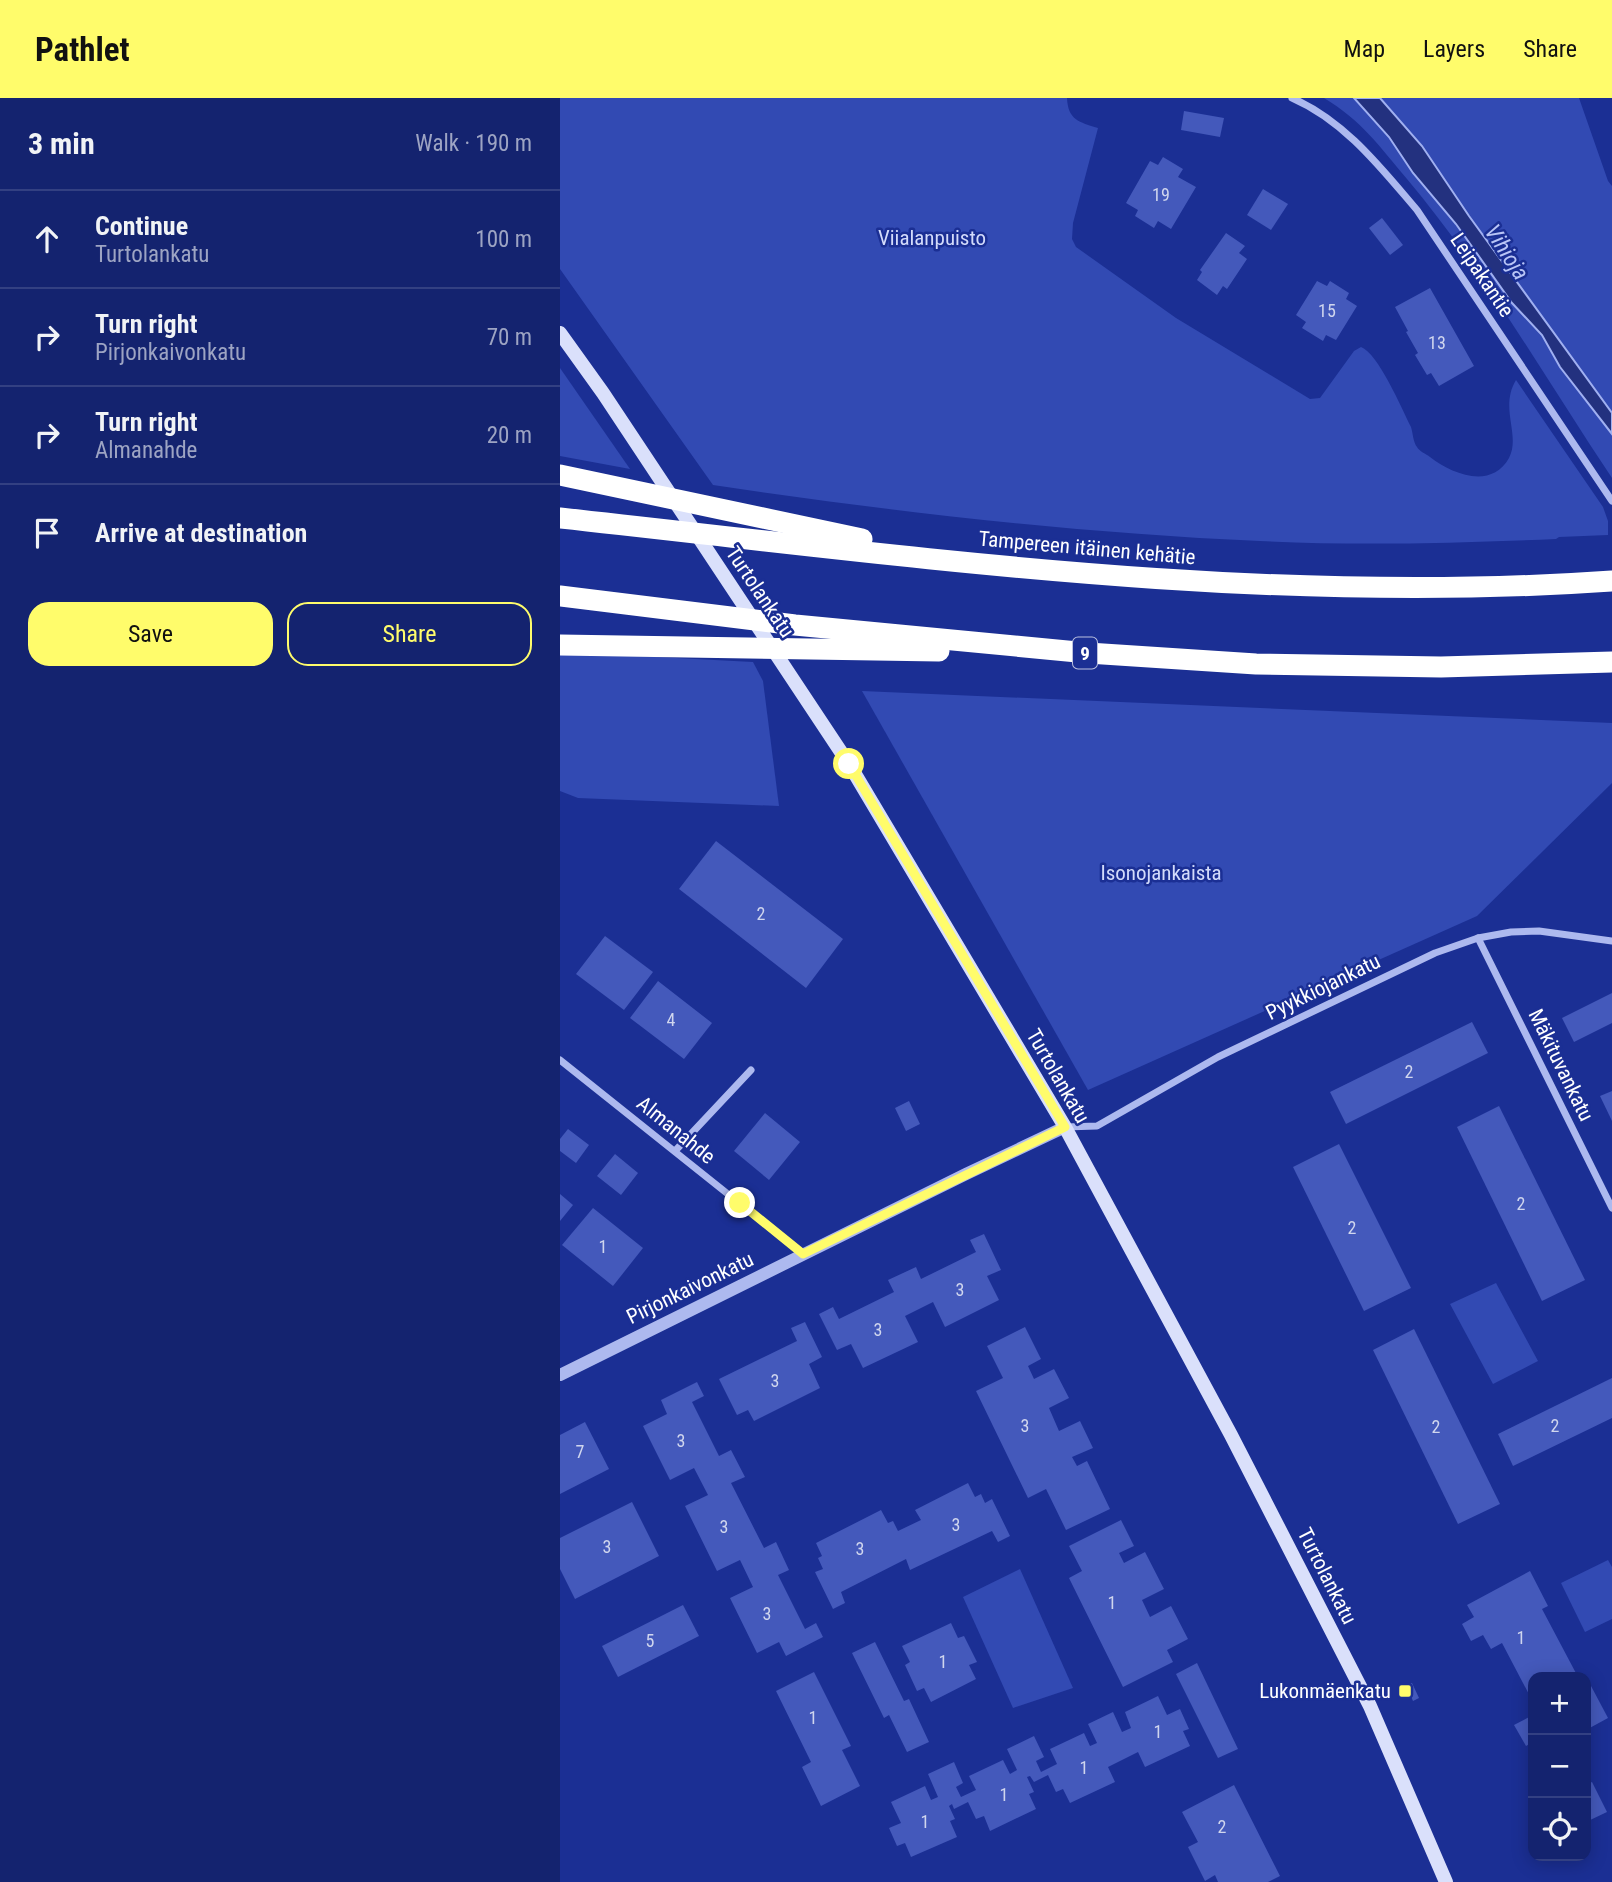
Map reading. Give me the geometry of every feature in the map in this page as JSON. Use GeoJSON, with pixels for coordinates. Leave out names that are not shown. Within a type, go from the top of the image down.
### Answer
{"type":"FeatureCollection","features":[{"type":"Feature","properties":{"kind":"highway"},"geometry":{"type":"LineString","coordinates":[[560,475],[981,564]]}},
{"type":"Feature","properties":{"kind":"highway","name":"Tampereen itäinen kehätie"},"geometry":{"type":"LineString","coordinates":[[560,518],[981,564],[1249,585],[1436,589],[1606,581]]}},
{"type":"Feature","properties":{"kind":"highway","name":"9"},"geometry":{"type":"LineString","coordinates":[[560,596],[795,625],[1088,653],[1256,664],[1441,667],[1612,662]]}},
{"type":"Feature","properties":{"kind":"highway"},"geometry":{"type":"LineString","coordinates":[[560,645],[1088,653]]}},
{"type":"Feature","properties":{"kind":"main road","name":"Turtolankatu"},"geometry":{"type":"LineString","coordinates":[[560,333],[603,393],[849,764],[1065,1127],[1231,1435],[1370,1706],[1446,1882]]}},
{"type":"Feature","properties":{"kind":"street","name":"Leipakantie"},"geometry":{"type":"LineString","coordinates":[[1292,98],[1314,108],[1340,127],[1380,166],[1417,210],[1612,501]]}},
{"type":"Feature","properties":{"kind":"street","name":"Pyykkiojankatu"},"geometry":{"type":"LineString","coordinates":[[1065,1127],[1097,1126],[1218,1057],[1435,953],[1478,938],[1539,930],[1612,941]]}},
{"type":"Feature","properties":{"kind":"street","name":"Mäkituvankatu"},"geometry":{"type":"LineString","coordinates":[[1478,938],[1612,1208]]}},
{"type":"Feature","properties":{"kind":"street","name":"Almanahde"},"geometry":{"type":"LineString","coordinates":[[560,1060],[803,1254]]}},
{"type":"Feature","properties":{"kind":"street"},"geometry":{"type":"LineString","coordinates":[[675,1151],[751,1070]]}},
{"type":"Feature","properties":{"kind":"street","name":"Pirjonkaivonkatu"},"geometry":{"type":"LineString","coordinates":[[560,1375],[1065,1127]]}},
{"type":"Feature","properties":{"kind":"green space","name":"Viialanpuisto"},"geometry":{"type":"Polygon","coordinates":[[[560,98],[1067,98],[1072,116],[1098,128],[1073,223],[1072,239],[1076,247],[1176,318],[1310,399],[1320,398],[1354,351],[1361,347],[1368,351],[1389,382],[1418,448],[1449,469],[1460,473],[1471,476],[1492,474],[1509,458],[1513,440],[1509,401],[1516,380],[1603,507],[1608,521],[1608,535],[1445,543],[1297,543],[1123,533],[986,520],[713,485],[560,269],[560,98]]]}},
{"type":"Feature","properties":{"kind":"green space"},"geometry":{"type":"Polygon","coordinates":[[[1324,98],[1354,98],[1390,137],[1413,173],[1456,224],[1512,303],[1542,335],[1560,367],[1612,434],[1612,478],[1488,288],[1435,214],[1369,135],[1349,115],[1324,98]]]}},
{"type":"Feature","properties":{"kind":"green space"},"geometry":{"type":"Polygon","coordinates":[[[1380,98],[1579,98],[1612,186],[1612,413],[1469,216],[1422,146],[1380,98]]]}},
{"type":"Feature","properties":{"kind":"green space"},"geometry":{"type":"Polygon","coordinates":[[[560,368],[630,469],[560,456],[560,368]]]}},
{"type":"Feature","properties":{"kind":"green space"},"geometry":{"type":"Polygon","coordinates":[[[560,652],[753,662],[763,681],[779,806],[578,798],[560,791],[560,652]]]}},
{"type":"Feature","properties":{"kind":"green space","name":"Isonojankaista"},"geometry":{"type":"Polygon","coordinates":[[[862,691],[1612,723],[1612,783],[1477,916],[1088,1090],[862,691]]]}},
{"type":"Feature","properties":{"kind":"green space"},"geometry":{"type":"Polygon","coordinates":[[[1496,1283],[1538,1361],[1493,1384],[1450,1304],[1496,1283]]]}},
{"type":"Feature","properties":{"kind":"green space"},"geometry":{"type":"Polygon","coordinates":[[[1608,1560],[1612,1567],[1612,1619],[1585,1632],[1561,1583],[1608,1560]]]}},
{"type":"Feature","properties":{"kind":"green space"},"geometry":{"type":"Polygon","coordinates":[[[1020,1569],[1073,1688],[1013,1708],[963,1597],[1020,1569]]]}},
{"type":"Feature","properties":{"kind":"shaded area"},"geometry":{"type":"Polygon","coordinates":[[[1354,98],[1380,98],[1422,146],[1469,216],[1612,413],[1612,434],[1560,367],[1542,335],[1512,303],[1456,224],[1413,173],[1389,137],[1354,98]]]}},
{"type":"Feature","properties":{"kind":"building"},"geometry":{"type":"Polygon","coordinates":[[[1184,111],[1224,118],[1220,137],[1181,130],[1184,111]]]}},
{"type":"Feature","properties":{"kind":"building"},"geometry":{"type":"Polygon","coordinates":[[[1163,157],[1183,169],[1178,177],[1196,187],[1171,229],[1158,221],[1154,228],[1135,216],[1138,210],[1126,203],[1150,161],[1158,165],[1163,157]]]}},
{"type":"Feature","properties":{"kind":"building"},"geometry":{"type":"Polygon","coordinates":[[[1263,189],[1288,204],[1271,230],[1247,215],[1263,189]]]}},
{"type":"Feature","properties":{"kind":"building"},"geometry":{"type":"Polygon","coordinates":[[[1382,218],[1403,245],[1390,255],[1369,228],[1382,218]]]}},
{"type":"Feature","properties":{"kind":"building"},"geometry":{"type":"Polygon","coordinates":[[[1226,233],[1245,246],[1239,253],[1247,259],[1227,289],[1223,286],[1217,295],[1197,280],[1202,272],[1200,270],[1226,233]]]}},
{"type":"Feature","properties":{"kind":"building"},"geometry":{"type":"Polygon","coordinates":[[[1317,281],[1327,286],[1330,281],[1349,293],[1346,299],[1357,306],[1336,340],[1326,335],[1323,341],[1302,328],[1306,322],[1296,315],[1317,281]]]}},
{"type":"Feature","properties":{"kind":"building"},"geometry":{"type":"Polygon","coordinates":[[[1430,288],[1474,366],[1439,386],[1431,373],[1427,375],[1415,355],[1418,353],[1395,307],[1430,288]]]}},
{"type":"Feature","properties":{"kind":"building"},"geometry":{"type":"Polygon","coordinates":[[[716,841],[843,939],[806,988],[679,889],[716,841]]]}},
{"type":"Feature","properties":{"kind":"building"},"geometry":{"type":"Polygon","coordinates":[[[605,936],[653,972],[624,1010],[576,974],[605,936]]]}},
{"type":"Feature","properties":{"kind":"building"},"geometry":{"type":"Polygon","coordinates":[[[658,981],[712,1023],[684,1059],[630,1018],[658,981]]]}},
{"type":"Feature","properties":{"kind":"building"},"geometry":{"type":"Polygon","coordinates":[[[1612,993],[1612,1023],[1574,1042],[1562,1018],[1612,993]]]}},
{"type":"Feature","properties":{"kind":"building"},"geometry":{"type":"Polygon","coordinates":[[[1472,1022],[1488,1053],[1346,1124],[1330,1092],[1472,1022]]]}},
{"type":"Feature","properties":{"kind":"building"},"geometry":{"type":"Polygon","coordinates":[[[1612,1091],[1612,1121],[1600,1096],[1612,1091]]]}},
{"type":"Feature","properties":{"kind":"building"},"geometry":{"type":"Polygon","coordinates":[[[909,1101],[920,1124],[906,1131],[895,1108],[909,1101]]]}},
{"type":"Feature","properties":{"kind":"building"},"geometry":{"type":"Polygon","coordinates":[[[1499,1106],[1585,1280],[1542,1301],[1457,1127],[1499,1106]]]}},
{"type":"Feature","properties":{"kind":"building"},"geometry":{"type":"Polygon","coordinates":[[[765,1113],[800,1142],[769,1180],[734,1151],[765,1113]]]}},
{"type":"Feature","properties":{"kind":"building"},"geometry":{"type":"Polygon","coordinates":[[[568,1129],[589,1145],[576,1163],[560,1151],[560,1139],[568,1129]]]}},
{"type":"Feature","properties":{"kind":"building"},"geometry":{"type":"Polygon","coordinates":[[[1339,1144],[1411,1288],[1364,1311],[1293,1167],[1339,1144]]]}},
{"type":"Feature","properties":{"kind":"building"},"geometry":{"type":"Polygon","coordinates":[[[615,1154],[638,1173],[621,1195],[597,1176],[615,1154]]]}},
{"type":"Feature","properties":{"kind":"building"},"geometry":{"type":"Polygon","coordinates":[[[560,1194],[573,1205],[560,1221],[560,1194]]]}},
{"type":"Feature","properties":{"kind":"building"},"geometry":{"type":"Polygon","coordinates":[[[593,1208],[643,1248],[613,1286],[562,1245],[593,1208]]]}},
{"type":"Feature","properties":{"kind":"building"},"geometry":{"type":"Polygon","coordinates":[[[984,1234],[1001,1270],[987,1276],[999,1300],[945,1327],[933,1302],[905,1316],[918,1342],[863,1368],[851,1344],[837,1350],[819,1314],[833,1307],[839,1319],[894,1292],[888,1280],[916,1267],[921,1279],[976,1252],[970,1240],[984,1234]]]}},
{"type":"Feature","properties":{"kind":"building"},"geometry":{"type":"Polygon","coordinates":[[[805,1322],[822,1357],[809,1364],[820,1388],[754,1421],[748,1410],[737,1415],[719,1379],[797,1341],[791,1328],[805,1322]]]}},
{"type":"Feature","properties":{"kind":"building"},"geometry":{"type":"Polygon","coordinates":[[[1025,1327],[1041,1359],[1028,1366],[1034,1379],[1054,1369],[1069,1398],[1049,1408],[1059,1431],[1080,1421],[1093,1448],[1072,1457],[1077,1466],[1087,1461],[1110,1509],[1066,1530],[1046,1489],[1028,1498],[976,1391],[1003,1378],[987,1346],[1025,1327]]]}},
{"type":"Feature","properties":{"kind":"building"},"geometry":{"type":"Polygon","coordinates":[[[1414,1329],[1500,1504],[1458,1524],[1373,1350],[1414,1329]]]}},
{"type":"Feature","properties":{"kind":"building"},"geometry":{"type":"Polygon","coordinates":[[[1612,1378],[1612,1418],[1513,1466],[1498,1434],[1612,1378]]]}},
{"type":"Feature","properties":{"kind":"building"},"geometry":{"type":"Polygon","coordinates":[[[697,1382],[704,1396],[692,1402],[719,1456],[731,1450],[745,1477],[731,1483],[764,1548],[776,1542],[789,1570],[778,1575],[805,1629],[816,1623],[823,1637],[786,1656],[779,1642],[757,1653],[730,1598],[753,1587],[740,1560],[717,1571],[685,1506],[708,1495],[694,1468],[670,1480],[643,1426],[667,1414],[661,1400],[697,1382]]]}},
{"type":"Feature","properties":{"kind":"building"},"geometry":{"type":"Polygon","coordinates":[[[585,1422],[609,1469],[560,1494],[560,1435],[585,1422]]]}},
{"type":"Feature","properties":{"kind":"building"},"geometry":{"type":"Polygon","coordinates":[[[968,1483],[975,1497],[981,1494],[985,1503],[992,1499],[1010,1536],[998,1542],[992,1531],[910,1570],[906,1559],[841,1592],[845,1603],[833,1609],[815,1572],[823,1569],[818,1558],[822,1556],[816,1543],[881,1510],[888,1523],[893,1521],[898,1531],[921,1520],[915,1510],[968,1483]]]}},
{"type":"Feature","properties":{"kind":"building"},"geometry":{"type":"Polygon","coordinates":[[[632,1502],[659,1556],[575,1599],[560,1569],[560,1538],[632,1502]]]}},
{"type":"Feature","properties":{"kind":"building"},"geometry":{"type":"Polygon","coordinates":[[[1121,1520],[1134,1546],[1119,1553],[1124,1563],[1145,1552],[1164,1589],[1142,1600],[1150,1617],[1171,1606],[1188,1639],[1167,1650],[1173,1662],[1123,1687],[1069,1578],[1082,1571],[1069,1546],[1121,1520]]]}},
{"type":"Feature","properties":{"kind":"building"},"geometry":{"type":"Polygon","coordinates":[[[1530,1571],[1548,1606],[1542,1609],[1575,1672],[1528,1672],[1528,1692],[1502,1643],[1491,1649],[1483,1635],[1471,1641],[1462,1624],[1474,1617],[1467,1605],[1530,1571]]]}},
{"type":"Feature","properties":{"kind":"building"},"geometry":{"type":"Polygon","coordinates":[[[683,1605],[699,1636],[618,1677],[602,1646],[683,1605]]]}},
{"type":"Feature","properties":{"kind":"building"},"geometry":{"type":"Polygon","coordinates":[[[951,1623],[958,1638],[964,1636],[977,1662],[969,1665],[976,1679],[931,1702],[924,1688],[917,1691],[905,1665],[910,1662],[902,1646],[951,1623]]]}},
{"type":"Feature","properties":{"kind":"building"},"geometry":{"type":"Polygon","coordinates":[[[875,1642],[904,1701],[909,1699],[929,1742],[907,1752],[889,1715],[884,1718],[852,1653],[875,1642]]]}},
{"type":"Feature","properties":{"kind":"building"},"geometry":{"type":"Polygon","coordinates":[[[1197,1663],[1238,1749],[1218,1758],[1176,1674],[1197,1663]]]}},
{"type":"Feature","properties":{"kind":"building"},"geometry":{"type":"Polygon","coordinates":[[[814,1672],[851,1746],[842,1750],[860,1786],[821,1806],[802,1767],[811,1762],[776,1691],[814,1672]]]}},
{"type":"Feature","properties":{"kind":"building"},"geometry":{"type":"Polygon","coordinates":[[[1412,1683],[1419,1698],[1413,1701],[1406,1685],[1412,1683]]]}},
{"type":"Feature","properties":{"kind":"building"},"geometry":{"type":"Polygon","coordinates":[[[1591,1686],[1608,1718],[1591,1727],[1591,1686]]]}},
{"type":"Feature","properties":{"kind":"building"},"geometry":{"type":"Polygon","coordinates":[[[1158,1696],[1167,1715],[1180,1709],[1189,1729],[1183,1731],[1190,1746],[1145,1767],[1138,1752],[1108,1767],[1115,1782],[1070,1803],[1063,1789],[1056,1792],[1048,1775],[1034,1782],[1030,1776],[1027,1777],[1034,1792],[1029,1794],[1036,1809],[990,1831],[984,1816],[976,1819],[968,1802],[954,1809],[952,1804],[949,1806],[955,1819],[950,1821],[957,1837],[911,1857],[905,1843],[897,1846],[889,1828],[901,1823],[891,1802],[925,1786],[931,1800],[938,1797],[928,1774],[954,1762],[963,1783],[956,1787],[961,1797],[976,1790],[969,1776],[1003,1760],[1010,1774],[1017,1770],[1007,1749],[1034,1736],[1044,1757],[1036,1761],[1041,1772],[1057,1764],[1050,1749],[1084,1733],[1090,1746],[1097,1743],[1088,1724],[1113,1712],[1122,1732],[1131,1728],[1125,1712],[1158,1696]]]}},
{"type":"Feature","properties":{"kind":"building"},"geometry":{"type":"Polygon","coordinates":[[[1528,1718],[1528,1745],[1526,1746],[1514,1725],[1528,1718]]]}},
{"type":"Feature","properties":{"kind":"building"},"geometry":{"type":"Polygon","coordinates":[[[1591,1782],[1607,1812],[1591,1820],[1591,1798],[1591,1782]]]}},
{"type":"Feature","properties":{"kind":"building"},"geometry":{"type":"Polygon","coordinates":[[[1234,1785],[1280,1876],[1268,1882],[1218,1882],[1215,1875],[1205,1881],[1188,1847],[1198,1842],[1182,1812],[1234,1785]]]}},
{"type":"Feature","properties":{"kind":"place","name":"Lukonmäenkatu"},"geometry":{"type":"Point","coordinates":[1405,1691]}},
{"type":"Feature","properties":{"kind":"route"},"geometry":{"type":"LineString","coordinates":[[740,1203],[803,1254],[1065,1127],[849,764]]}},
{"type":"Feature","properties":{"kind":"water label","name":"Vihioja"},"geometry":{"type":"Point","coordinates":[1507,252]}}]}
